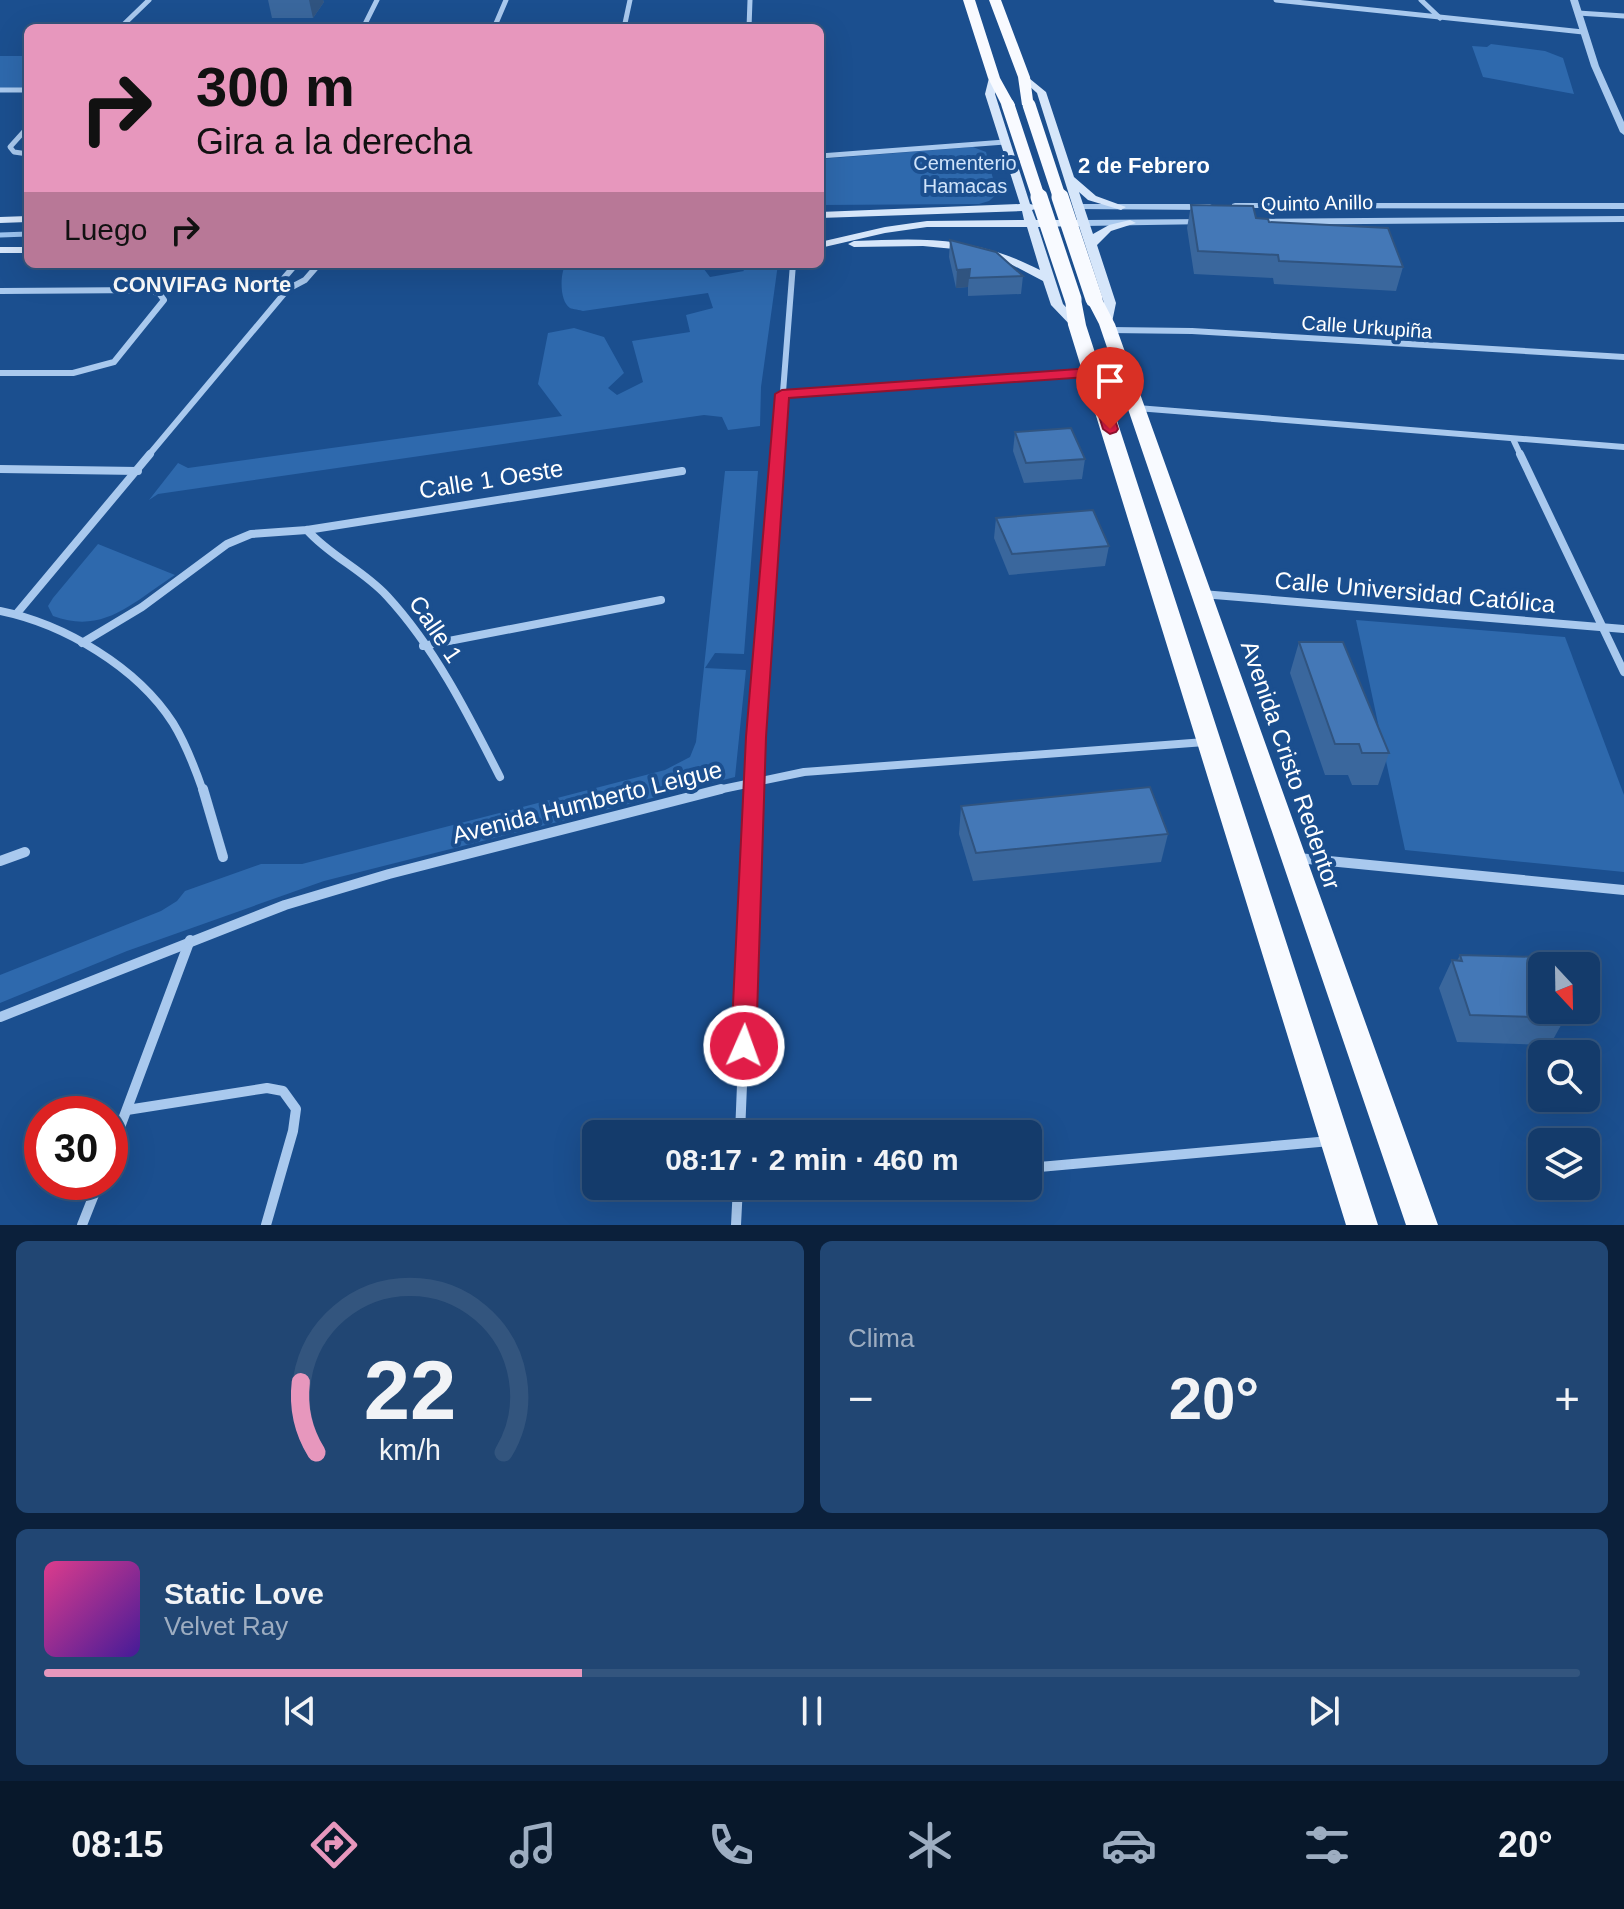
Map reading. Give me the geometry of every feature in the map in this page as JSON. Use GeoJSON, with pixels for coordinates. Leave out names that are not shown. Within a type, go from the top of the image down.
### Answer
{"type":"FeatureCollection","features":[{"type":"Feature","properties":{"kind":"highway"},"geometry":{"type":"LineString","coordinates":[[969,0],[1073,299],[1077,325],[1362,1225]]}},
{"type":"Feature","properties":{"kind":"highway","name":"Avenida Cristo Redentor"},"geometry":{"type":"LineString","coordinates":[[995,0],[1024,77],[1029,105],[1094,299],[1136,407],[1422,1225]]}},
{"type":"Feature","properties":{"kind":"main road","name":"Avenida Cristo Redentor"},"geometry":{"type":"LineString","coordinates":[[1024,77],[1041,92],[1069,176],[1110,303],[1107,327]]}},
{"type":"Feature","properties":{"kind":"main road"},"geometry":{"type":"LineString","coordinates":[[994,78],[990,94],[1057,305],[1077,325]]}},
{"type":"Feature","properties":{"kind":"main road"},"geometry":{"type":"LineString","coordinates":[[1017,177],[1031,191],[1049,195],[1064,190],[1069,176],[1092,198],[1121,207]]}},
{"type":"Feature","properties":{"kind":"main road"},"geometry":{"type":"LineString","coordinates":[[987,210],[1009,199],[1017,177]]}},
{"type":"Feature","properties":{"kind":"main road","name":"Quinto Anillo"},"geometry":{"type":"LineString","coordinates":[[824,215],[1078,207]]}},
{"type":"Feature","properties":{"kind":"main road"},"geometry":{"type":"LineString","coordinates":[[0,220],[24,219]]}},
{"type":"Feature","properties":{"kind":"main road"},"geometry":{"type":"LineString","coordinates":[[824,244],[927,224],[1084,223]]}},
{"type":"Feature","properties":{"kind":"main road"},"geometry":{"type":"LineString","coordinates":[[1038,246],[1042,236],[1050,229],[1060,227],[1081,235],[1091,245],[1098,234],[1130,223]]}},
{"type":"Feature","properties":{"kind":"main road"},"geometry":{"type":"LineString","coordinates":[[824,245],[921,243],[976,248],[1049,279]]}},
{"type":"Feature","properties":{"kind":"main road"},"geometry":{"type":"LineString","coordinates":[[0,250],[24,250]]}},
{"type":"Feature","properties":{"kind":"street"},"geometry":{"type":"LineString","coordinates":[[365,24],[377,0]]}},
{"type":"Feature","properties":{"kind":"street"},"geometry":{"type":"LineString","coordinates":[[496,24],[506,0]]}},
{"type":"Feature","properties":{"kind":"street"},"geometry":{"type":"LineString","coordinates":[[625,24],[630,0]]}},
{"type":"Feature","properties":{"kind":"street"},"geometry":{"type":"LineString","coordinates":[[749,24],[750,0]]}},
{"type":"Feature","properties":{"kind":"street"},"geometry":{"type":"LineString","coordinates":[[1276,0],[1583,32]]}},
{"type":"Feature","properties":{"kind":"street"},"geometry":{"type":"LineString","coordinates":[[1421,0],[1440,18]]}},
{"type":"Feature","properties":{"kind":"street"},"geometry":{"type":"LineString","coordinates":[[1574,0],[1599,77],[1624,132]]}},
{"type":"Feature","properties":{"kind":"street"},"geometry":{"type":"LineString","coordinates":[[124,24],[148,1]]}},
{"type":"Feature","properties":{"kind":"street"},"geometry":{"type":"LineString","coordinates":[[1578,13],[1624,16]]}},
{"type":"Feature","properties":{"kind":"street"},"geometry":{"type":"LineString","coordinates":[[0,90],[24,90]]}},
{"type":"Feature","properties":{"kind":"street"},"geometry":{"type":"LineString","coordinates":[[24,131],[10,147],[14,152],[24,153]]}},
{"type":"Feature","properties":{"kind":"street"},"geometry":{"type":"LineString","coordinates":[[824,156],[1005,142]]}},
{"type":"Feature","properties":{"kind":"street","name":"Quinto Anillo"},"geometry":{"type":"LineString","coordinates":[[1078,207],[1624,206]]}},
{"type":"Feature","properties":{"kind":"street","name":"Quinto Anillo"},"geometry":{"type":"LineString","coordinates":[[1236,222],[1624,219]]}},
{"type":"Feature","properties":{"kind":"street"},"geometry":{"type":"LineString","coordinates":[[1084,223],[1221,222]]}},
{"type":"Feature","properties":{"kind":"street"},"geometry":{"type":"LineString","coordinates":[[288,289],[284,278],[293,268]]}},
{"type":"Feature","properties":{"kind":"street"},"geometry":{"type":"LineString","coordinates":[[18,612],[288,289],[305,280],[316,268]]}},
{"type":"Feature","properties":{"kind":"street"},"geometry":{"type":"LineString","coordinates":[[741,1120],[754,780],[793,268]]}},
{"type":"Feature","properties":{"kind":"street"},"geometry":{"type":"LineString","coordinates":[[0,291],[146,290],[159,293],[164,300],[114,362],[103,368],[79,373],[0,373]]}},
{"type":"Feature","properties":{"kind":"street","name":"Calle Urkupiña"},"geometry":{"type":"LineString","coordinates":[[1107,327],[1624,357]]}},
{"type":"Feature","properties":{"kind":"street"},"geometry":{"type":"LineString","coordinates":[[782,394],[1092,372]]}},
{"type":"Feature","properties":{"kind":"street"},"geometry":{"type":"LineString","coordinates":[[1136,407],[1624,447]]}},
{"type":"Feature","properties":{"kind":"street"},"geometry":{"type":"LineString","coordinates":[[1513,439],[1624,672]]}},
{"type":"Feature","properties":{"kind":"street"},"geometry":{"type":"LineString","coordinates":[[0,469],[138,471]]}},
{"type":"Feature","properties":{"kind":"street","name":"Calle 1 Oeste"},"geometry":{"type":"LineString","coordinates":[[82,643],[142,607],[227,544],[251,534],[307,530],[682,471]]}},
{"type":"Feature","properties":{"kind":"street","name":"Calle 1"},"geometry":{"type":"LineString","coordinates":[[307,530],[318,543],[385,594],[423,646],[480,738],[500,777]]}},
{"type":"Feature","properties":{"kind":"street","name":"Calle Universidad Católica"},"geometry":{"type":"LineString","coordinates":[[1202,594],[1624,629]]}},
{"type":"Feature","properties":{"kind":"street"},"geometry":{"type":"LineString","coordinates":[[423,646],[661,600]]}},
{"type":"Feature","properties":{"kind":"street"},"geometry":{"type":"LineString","coordinates":[[0,611],[18,612],[82,643],[137,684],[173,722],[208,802],[223,857]]}},
{"type":"Feature","properties":{"kind":"street","name":"Avenida Humberto Leigue"},"geometry":{"type":"LineString","coordinates":[[0,1017],[285,905],[389,874],[754,780],[804,772],[1209,742]]}},
{"type":"Feature","properties":{"kind":"street"},"geometry":{"type":"LineString","coordinates":[[0,861],[25,852]]}},
{"type":"Feature","properties":{"kind":"street"},"geometry":{"type":"LineString","coordinates":[[1293,858],[1624,890]]}},
{"type":"Feature","properties":{"kind":"street"},"geometry":{"type":"LineString","coordinates":[[128,1107],[190,940]]}},
{"type":"Feature","properties":{"kind":"street"},"geometry":{"type":"LineString","coordinates":[[128,1110],[267,1088],[283,1091],[296,1109],[293,1131],[266,1225]]}},
{"type":"Feature","properties":{"kind":"street"},"geometry":{"type":"LineString","coordinates":[[1042,1167],[1335,1140]]}},
{"type":"Feature","properties":{"kind":"street"},"geometry":{"type":"LineString","coordinates":[[82,1225],[92,1200]]}},
{"type":"Feature","properties":{"kind":"street"},"geometry":{"type":"LineString","coordinates":[[736,1225],[737,1200]]}},
{"type":"Feature","properties":{"kind":"green space"},"geometry":{"type":"Polygon","coordinates":[[[1491,44],[1545,51],[1563,58],[1574,94],[1483,77],[1472,46],[1487,47],[1491,44]]]}},
{"type":"Feature","properties":{"kind":"green space"},"geometry":{"type":"Polygon","coordinates":[[[0,56],[24,56],[24,88],[0,88],[0,56]]]}},
{"type":"Feature","properties":{"kind":"green space","name":"Cementerio Hamacas"},"geometry":{"type":"Polygon","coordinates":[[[973,147],[986,152],[997,194],[979,204],[824,205],[824,159],[973,147]]]}},
{"type":"Feature","properties":{"kind":"green space"},"geometry":{"type":"Polygon","coordinates":[[[564,268],[703,268],[710,277],[744,271],[742,268],[777,268],[761,387],[760,426],[728,430],[722,417],[704,415],[158,494],[149,500],[178,463],[188,468],[562,416],[538,384],[548,333],[574,328],[604,337],[624,373],[608,388],[617,395],[643,382],[632,341],[690,332],[686,315],[713,308],[708,293],[583,311],[566,304],[562,280],[564,268]]]}},
{"type":"Feature","properties":{"kind":"green space"},"geometry":{"type":"Polygon","coordinates":[[[725,471],[758,471],[744,654],[715,653],[705,668],[746,670],[735,777],[324,881],[127,951],[0,1003],[0,975],[161,911],[177,901],[185,891],[261,864],[302,864],[665,770],[690,757],[696,742],[725,471]]]}},
{"type":"Feature","properties":{"kind":"green space"},"geometry":{"type":"Polygon","coordinates":[[[98,544],[175,575],[131,605],[103,618],[71,621],[53,616],[48,606],[53,598],[98,544]]]}},
{"type":"Feature","properties":{"kind":"green space"},"geometry":{"type":"Polygon","coordinates":[[[1356,620],[1565,637],[1624,795],[1624,872],[1405,850],[1356,620]]]}},
{"type":"Feature","properties":{"kind":"building"},"geometry":{"type":"Polygon","coordinates":[[[1191,205],[1253,206],[1256,218],[1268,219],[1269,222],[1388,228],[1403,267],[1279,261],[1278,255],[1198,251],[1191,205]]]}},
{"type":"Feature","properties":{"kind":"building"},"geometry":{"type":"Polygon","coordinates":[[[950,240],[996,252],[1023,276],[969,278],[970,269],[957,270],[950,240]]]}},
{"type":"Feature","properties":{"kind":"building"},"geometry":{"type":"Polygon","coordinates":[[[1071,428],[1085,459],[1026,463],[1015,432],[1071,428]]]}},
{"type":"Feature","properties":{"kind":"building"},"geometry":{"type":"Polygon","coordinates":[[[1093,510],[1109,546],[1012,554],[996,518],[1093,510]]]}},
{"type":"Feature","properties":{"kind":"building"},"geometry":{"type":"Polygon","coordinates":[[[1299,642],[1343,642],[1389,753],[1362,753],[1359,744],[1335,744],[1299,642]]]}},
{"type":"Feature","properties":{"kind":"building"},"geometry":{"type":"Polygon","coordinates":[[[1150,787],[1168,834],[976,853],[961,806],[1150,787]]]}},
{"type":"Feature","properties":{"kind":"building"},"geometry":{"type":"Polygon","coordinates":[[[1460,955],[1528,957],[1528,1017],[1470,1015],[1452,960],[1462,961],[1460,955]]]}},
{"type":"Feature","properties":{"kind":"waterway"},"geometry":{"type":"LineString","coordinates":[[0,235],[24,234]]}},
{"type":"Feature","properties":{"kind":"district","name":"2 de Febrero"},"geometry":{"type":"Point","coordinates":[1144,165]}},
{"type":"Feature","properties":{"kind":"district","name":"CONVIFAG Norte"},"geometry":{"type":"Point","coordinates":[202,284]}},
{"type":"Feature","properties":{"kind":"route"},"geometry":{"type":"LineString","coordinates":[[744,1046],[756,737],[782,394],[1092,372],[1110,429]]}}]}
